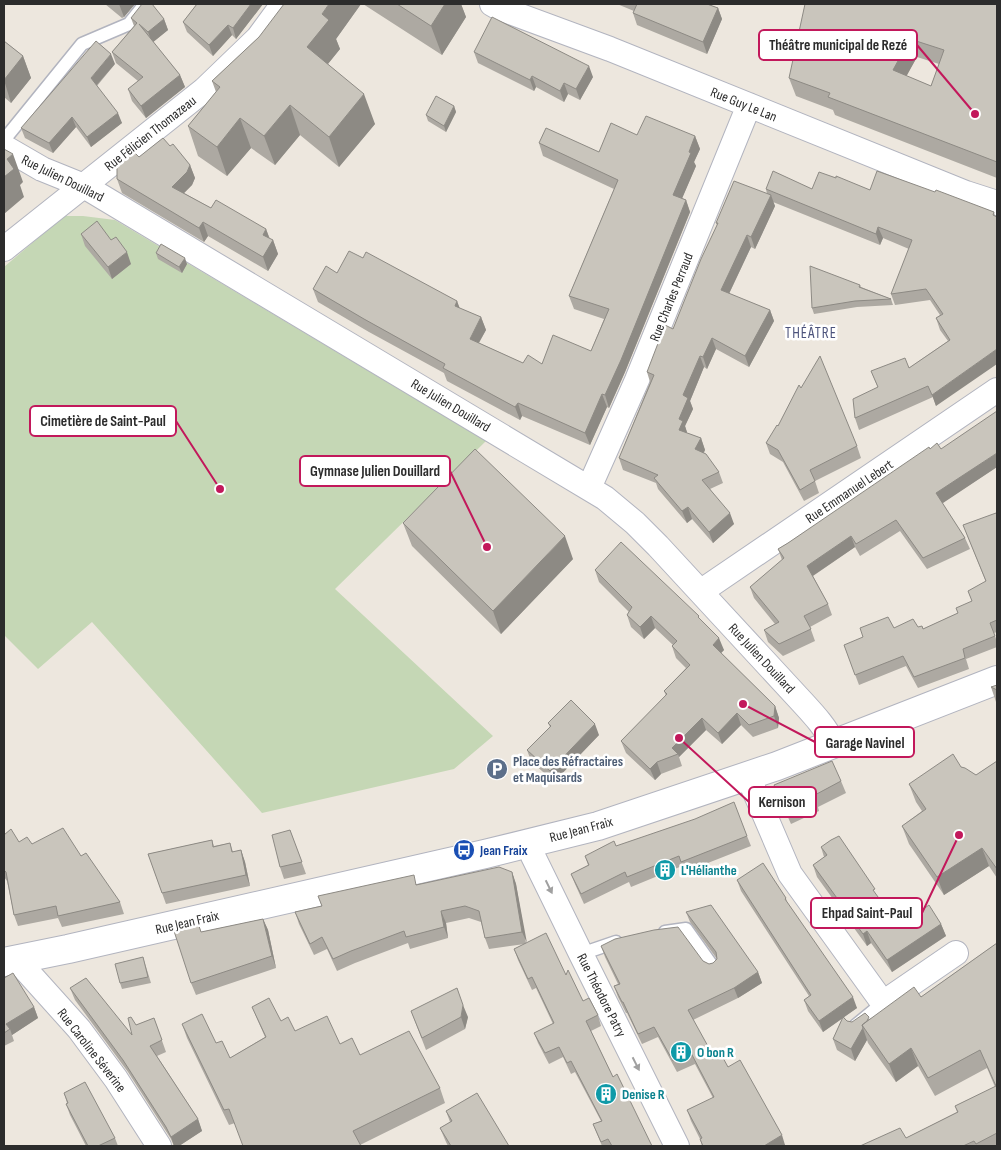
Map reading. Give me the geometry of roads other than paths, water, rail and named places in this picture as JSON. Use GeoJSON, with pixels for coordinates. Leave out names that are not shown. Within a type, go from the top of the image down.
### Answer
{"type":"FeatureCollection","features":[{"type":"Feature","properties":{"kind":"street","name":"Rue Félicien Thomazeau"},"geometry":{"type":"LineString","coordinates":[[4,249],[204,90],[258,38],[283,4]]}},
{"type":"Feature","properties":{"kind":"street","name":"Rue Guy Le Lan"},"geometry":{"type":"LineString","coordinates":[[492,4],[498,8],[610,49],[966,193],[997,203]]}},
{"type":"Feature","properties":{"kind":"street","name":"Rue Charles Perraud"},"geometry":{"type":"LineString","coordinates":[[589,488],[637,380],[749,105]]}},
{"type":"Feature","properties":{"kind":"street","name":"Rue Julien Douillard"},"geometry":{"type":"LineString","coordinates":[[4,147],[42,169],[84,186],[605,498],[658,546],[702,593],[823,725],[833,743]]}},
{"type":"Feature","properties":{"kind":"street","name":"Rue Emmanuel Lebert"},"geometry":{"type":"LineString","coordinates":[[702,593],[997,390]]}},
{"type":"Feature","properties":{"kind":"street","name":"Rue Jean Fraix"},"geometry":{"type":"LineString","coordinates":[[10,961],[476,856],[598,826],[748,776],[997,680]]}},
{"type":"Feature","properties":{"kind":"street"},"geometry":{"type":"LineString","coordinates":[[748,776],[790,874],[883,1002],[956,953]]}},
{"type":"Feature","properties":{"kind":"street","name":"Rue Théodore Patry"},"geometry":{"type":"LineString","coordinates":[[530,842],[534,856],[581,954],[677,1146]]}},
{"type":"Feature","properties":{"kind":"street","name":"Rue Caroline Séverine"},"geometry":{"type":"LineString","coordinates":[[10,961],[79,1029],[116,1079],[159,1146]]}},
{"type":"Feature","properties":{"kind":"lane"},"geometry":{"type":"LineString","coordinates":[[4,140],[82,44],[129,24],[145,4]]}},
{"type":"Feature","properties":{"kind":"lane"},"geometry":{"type":"LineString","coordinates":[[657,933],[686,929],[713,967]]}},
{"type":"Feature","properties":{"kind":"lane"},"geometry":{"type":"LineString","coordinates":[[581,954],[631,938]]}},
{"type":"Feature","properties":{"kind":"lane"},"geometry":{"type":"LineString","coordinates":[[854,1026],[883,1002]]}},
{"type":"Feature","properties":{"kind":"place","name":"Théâtre municipal de Rezé"},"geometry":{"type":"Point","coordinates":[975,114]}},
{"type":"Feature","properties":{"kind":"place","name":"Cimetière de Saint-Paul"},"geometry":{"type":"Point","coordinates":[220,489]}},
{"type":"Feature","properties":{"kind":"place","name":"Gymnase Julien Douillard"},"geometry":{"type":"Point","coordinates":[487,547]}},
{"type":"Feature","properties":{"kind":"place","name":"Garage Navinel"},"geometry":{"type":"Point","coordinates":[743,704]}},
{"type":"Feature","properties":{"kind":"place","name":"Kernison"},"geometry":{"type":"Point","coordinates":[679,738]}},
{"type":"Feature","properties":{"kind":"place","name":"Place des Réfractaires et Maquisards"},"geometry":{"type":"Point","coordinates":[497,769]}},
{"type":"Feature","properties":{"kind":"place","name":"Ehpad Saint-Paul"},"geometry":{"type":"Point","coordinates":[959,835]}},
{"type":"Feature","properties":{"kind":"place","name":"Jean Fraix"},"geometry":{"type":"Point","coordinates":[464,850]}},
{"type":"Feature","properties":{"kind":"place","name":"L'Hélianthe"},"geometry":{"type":"Point","coordinates":[665,870]}},
{"type":"Feature","properties":{"kind":"place","name":"O bon R"},"geometry":{"type":"Point","coordinates":[681,1052]}},
{"type":"Feature","properties":{"kind":"place","name":"Denise R"},"geometry":{"type":"Point","coordinates":[606,1094]}},
{"type":"Feature","properties":{"kind":"district","name":"THÉÂTRE"},"geometry":{"type":"Point","coordinates":[811,333]}}]}
